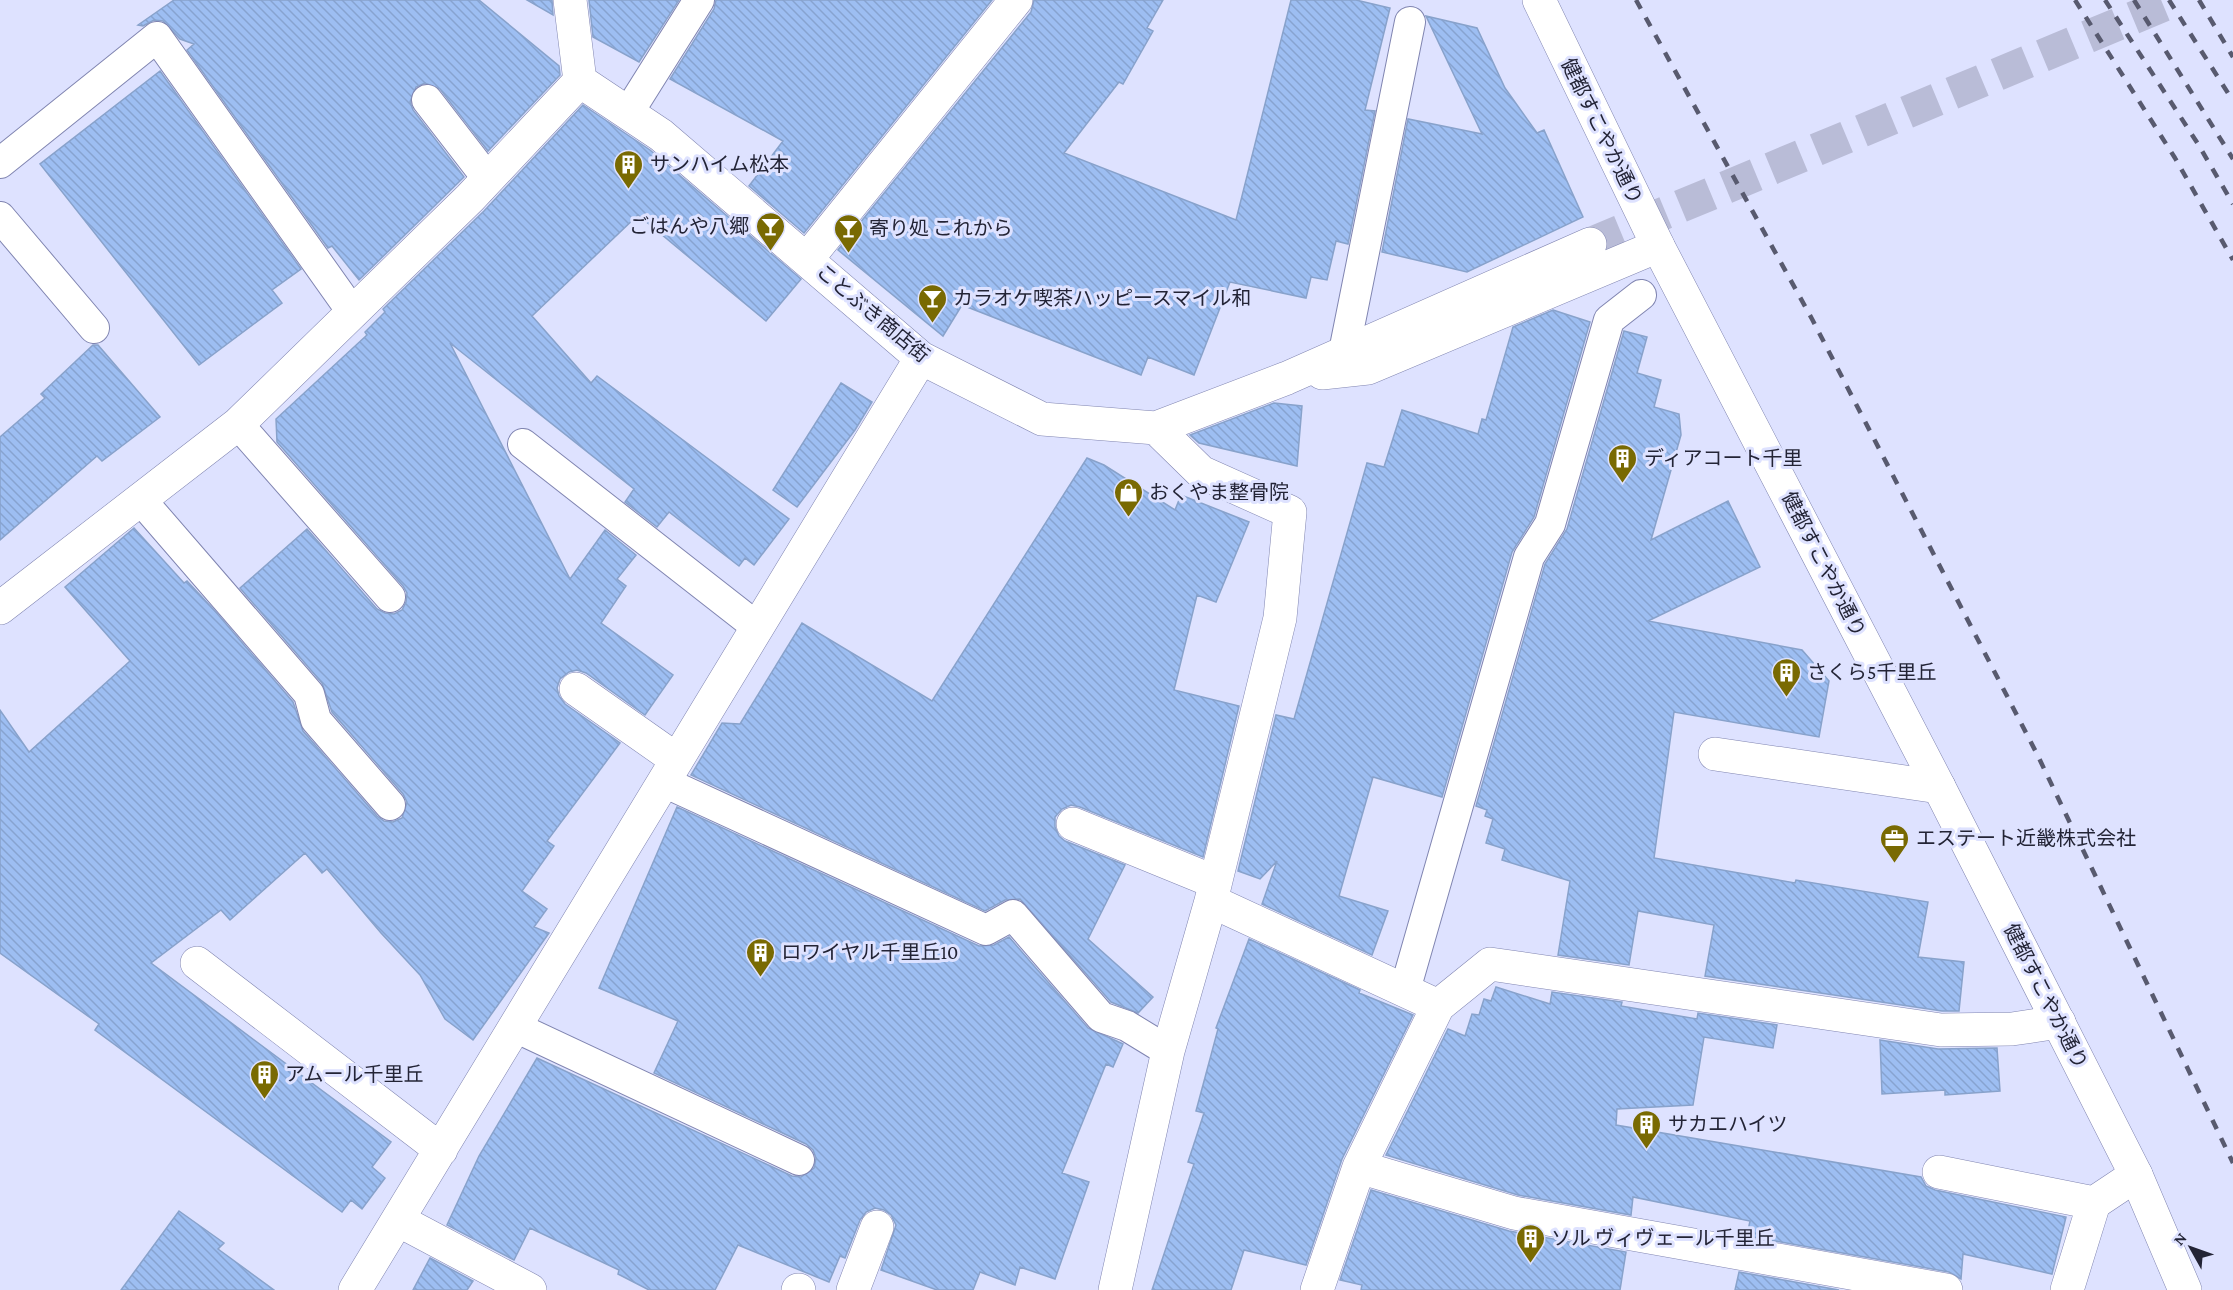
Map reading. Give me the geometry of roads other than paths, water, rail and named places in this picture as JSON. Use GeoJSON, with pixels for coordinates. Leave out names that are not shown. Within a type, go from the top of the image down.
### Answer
{"type":"FeatureCollection","features":[{"type":"Feature","properties":{"kind":"street"},"geometry":{"type":"LineString","coordinates":[[0,608],[238,423],[488,179],[580,81],[570,0]]}},
{"type":"Feature","properties":{"kind":"street"},"geometry":{"type":"LineString","coordinates":[[807,259],[1016,0]]}},
{"type":"Feature","properties":{"kind":"street","name":"健都すこやか通り"},"geometry":{"type":"LineString","coordinates":[[1539,0],[1658,246],[1939,787],[2136,1175],[2185,1290]]}},
{"type":"Feature","properties":{"kind":"street","name":"ことぶき商店街"},"geometry":{"type":"LineString","coordinates":[[580,81],[661,135],[921,358],[1042,419],[1156,428],[1287,378]]}},
{"type":"Feature","properties":{"kind":"street"},"geometry":{"type":"LineString","coordinates":[[1287,378],[1590,244]]}},
{"type":"Feature","properties":{"kind":"street"},"geometry":{"type":"LineString","coordinates":[[1287,378],[1368,368],[1658,246]]}},
{"type":"Feature","properties":{"kind":"street"},"geometry":{"type":"LineString","coordinates":[[355,1290],[921,358]]}},
{"type":"Feature","properties":{"kind":"street"},"geometry":{"type":"LineString","coordinates":[[1115,1290],[1168,1051],[1213,892],[1280,618],[1290,512],[1201,472],[1156,428]]}},
{"type":"Feature","properties":{"kind":"street"},"geometry":{"type":"LineString","coordinates":[[576,689],[670,771]]}},
{"type":"Feature","properties":{"kind":"street"},"geometry":{"type":"LineString","coordinates":[[1715,754],[1939,787]]}},
{"type":"Feature","properties":{"kind":"street"},"geometry":{"type":"LineString","coordinates":[[1072,824],[1213,892],[1438,1006]]}},
{"type":"Feature","properties":{"kind":"street"},"geometry":{"type":"LineString","coordinates":[[197,963],[441,1150]]}},
{"type":"Feature","properties":{"kind":"street"},"geometry":{"type":"LineString","coordinates":[[1317,1290],[1359,1167],[1438,1006],[1490,964],[1941,1030],[2012,1029],[2059,1022]]}},
{"type":"Feature","properties":{"kind":"street"},"geometry":{"type":"LineString","coordinates":[[1359,1167],[1514,1213],[1946,1290]]}},
{"type":"Feature","properties":{"kind":"street"},"geometry":{"type":"LineString","coordinates":[[1939,1173],[2094,1203]]}},
{"type":"Feature","properties":{"kind":"street"},"geometry":{"type":"LineString","coordinates":[[2067,1290],[2094,1203],[2136,1175]]}},
{"type":"Feature","properties":{"kind":"street"},"geometry":{"type":"LineString","coordinates":[[398,1220],[530,1290]]}},
{"type":"Feature","properties":{"kind":"street"},"geometry":{"type":"LineString","coordinates":[[853,1290],[877,1227]]}},
{"type":"Feature","properties":{"kind":"lane"},"geometry":{"type":"LineString","coordinates":[[628,113],[699,0]]}},
{"type":"Feature","properties":{"kind":"lane"},"geometry":{"type":"LineString","coordinates":[[1344,352],[1410,22]]}},
{"type":"Feature","properties":{"kind":"lane"},"geometry":{"type":"LineString","coordinates":[[0,163],[157,37],[353,313]]}},
{"type":"Feature","properties":{"kind":"lane"},"geometry":{"type":"LineString","coordinates":[[428,100],[488,179]]}},
{"type":"Feature","properties":{"kind":"lane"},"geometry":{"type":"LineString","coordinates":[[0,217],[94,328]]}},
{"type":"Feature","properties":{"kind":"lane"},"geometry":{"type":"LineString","coordinates":[[1405,990],[1529,557],[1550,524],[1609,320],[1641,295]]}},
{"type":"Feature","properties":{"kind":"lane"},"geometry":{"type":"LineString","coordinates":[[238,423],[390,597]]}},
{"type":"Feature","properties":{"kind":"lane"},"geometry":{"type":"LineString","coordinates":[[523,444],[757,627]]}},
{"type":"Feature","properties":{"kind":"lane"},"geometry":{"type":"LineString","coordinates":[[141,500],[309,694],[316,720],[390,805]]}},
{"type":"Feature","properties":{"kind":"lane"},"geometry":{"type":"LineString","coordinates":[[670,771],[986,930],[1013,915],[1101,1017],[1127,1026],[1168,1051]]}},
{"type":"Feature","properties":{"kind":"lane"},"geometry":{"type":"LineString","coordinates":[[515,1027],[799,1160]]}},
{"type":"Feature","properties":{"kind":"tunnel"},"geometry":{"type":"LineString","coordinates":[[1590,244],[2176,0]]}},
{"type":"Feature","properties":{"kind":"railway"},"geometry":{"type":"LineString","coordinates":[[1636,0],[1812,319],[2037,754],[2233,1163]]}},
{"type":"Feature","properties":{"kind":"railway"},"geometry":{"type":"LineString","coordinates":[[2075,0],[2175,158],[2233,260]]}},
{"type":"Feature","properties":{"kind":"railway"},"geometry":{"type":"LineString","coordinates":[[2105,0],[2198,144],[2233,204]]}},
{"type":"Feature","properties":{"kind":"railway"},"geometry":{"type":"LineString","coordinates":[[2134,0],[2233,159]]}},
{"type":"Feature","properties":{"kind":"railway"},"geometry":{"type":"LineString","coordinates":[[2169,0],[2233,101]]}},
{"type":"Feature","properties":{"kind":"railway"},"geometry":{"type":"LineString","coordinates":[[2199,0],[2233,57]]}},
{"type":"Feature","properties":{"kind":"place","name":"サンハイム松本"},"geometry":{"type":"Point","coordinates":[629,190]}},
{"type":"Feature","properties":{"kind":"place","name":"ごはんや八郷"},"geometry":{"type":"Point","coordinates":[770,252]}},
{"type":"Feature","properties":{"kind":"place","name":"寄り処 これから"},"geometry":{"type":"Point","coordinates":[848,254]}},
{"type":"Feature","properties":{"kind":"place","name":"カラオケ喫茶ハッピースマイル和"},"geometry":{"type":"Point","coordinates":[932,324]}},
{"type":"Feature","properties":{"kind":"place","name":"ディアコート千里"},"geometry":{"type":"Point","coordinates":[1623,484]}},
{"type":"Feature","properties":{"kind":"place","name":"おくやま整骨院"},"geometry":{"type":"Point","coordinates":[1128,518]}},
{"type":"Feature","properties":{"kind":"place","name":"さくら5千里丘"},"geometry":{"type":"Point","coordinates":[1786,698]}},
{"type":"Feature","properties":{"kind":"place","name":"エステート近畿株式会社"},"geometry":{"type":"Point","coordinates":[1895,864]}},
{"type":"Feature","properties":{"kind":"place","name":"ロワイヤル千里丘10"},"geometry":{"type":"Point","coordinates":[760,978]}},
{"type":"Feature","properties":{"kind":"place","name":"アムール千里丘"},"geometry":{"type":"Point","coordinates":[264,1100]}},
{"type":"Feature","properties":{"kind":"place","name":"サカエハイツ"},"geometry":{"type":"Point","coordinates":[1647,1150]}},
{"type":"Feature","properties":{"kind":"place","name":"ソル ヴィヴェール千里丘"},"geometry":{"type":"Point","coordinates":[1530,1264]}}]}
